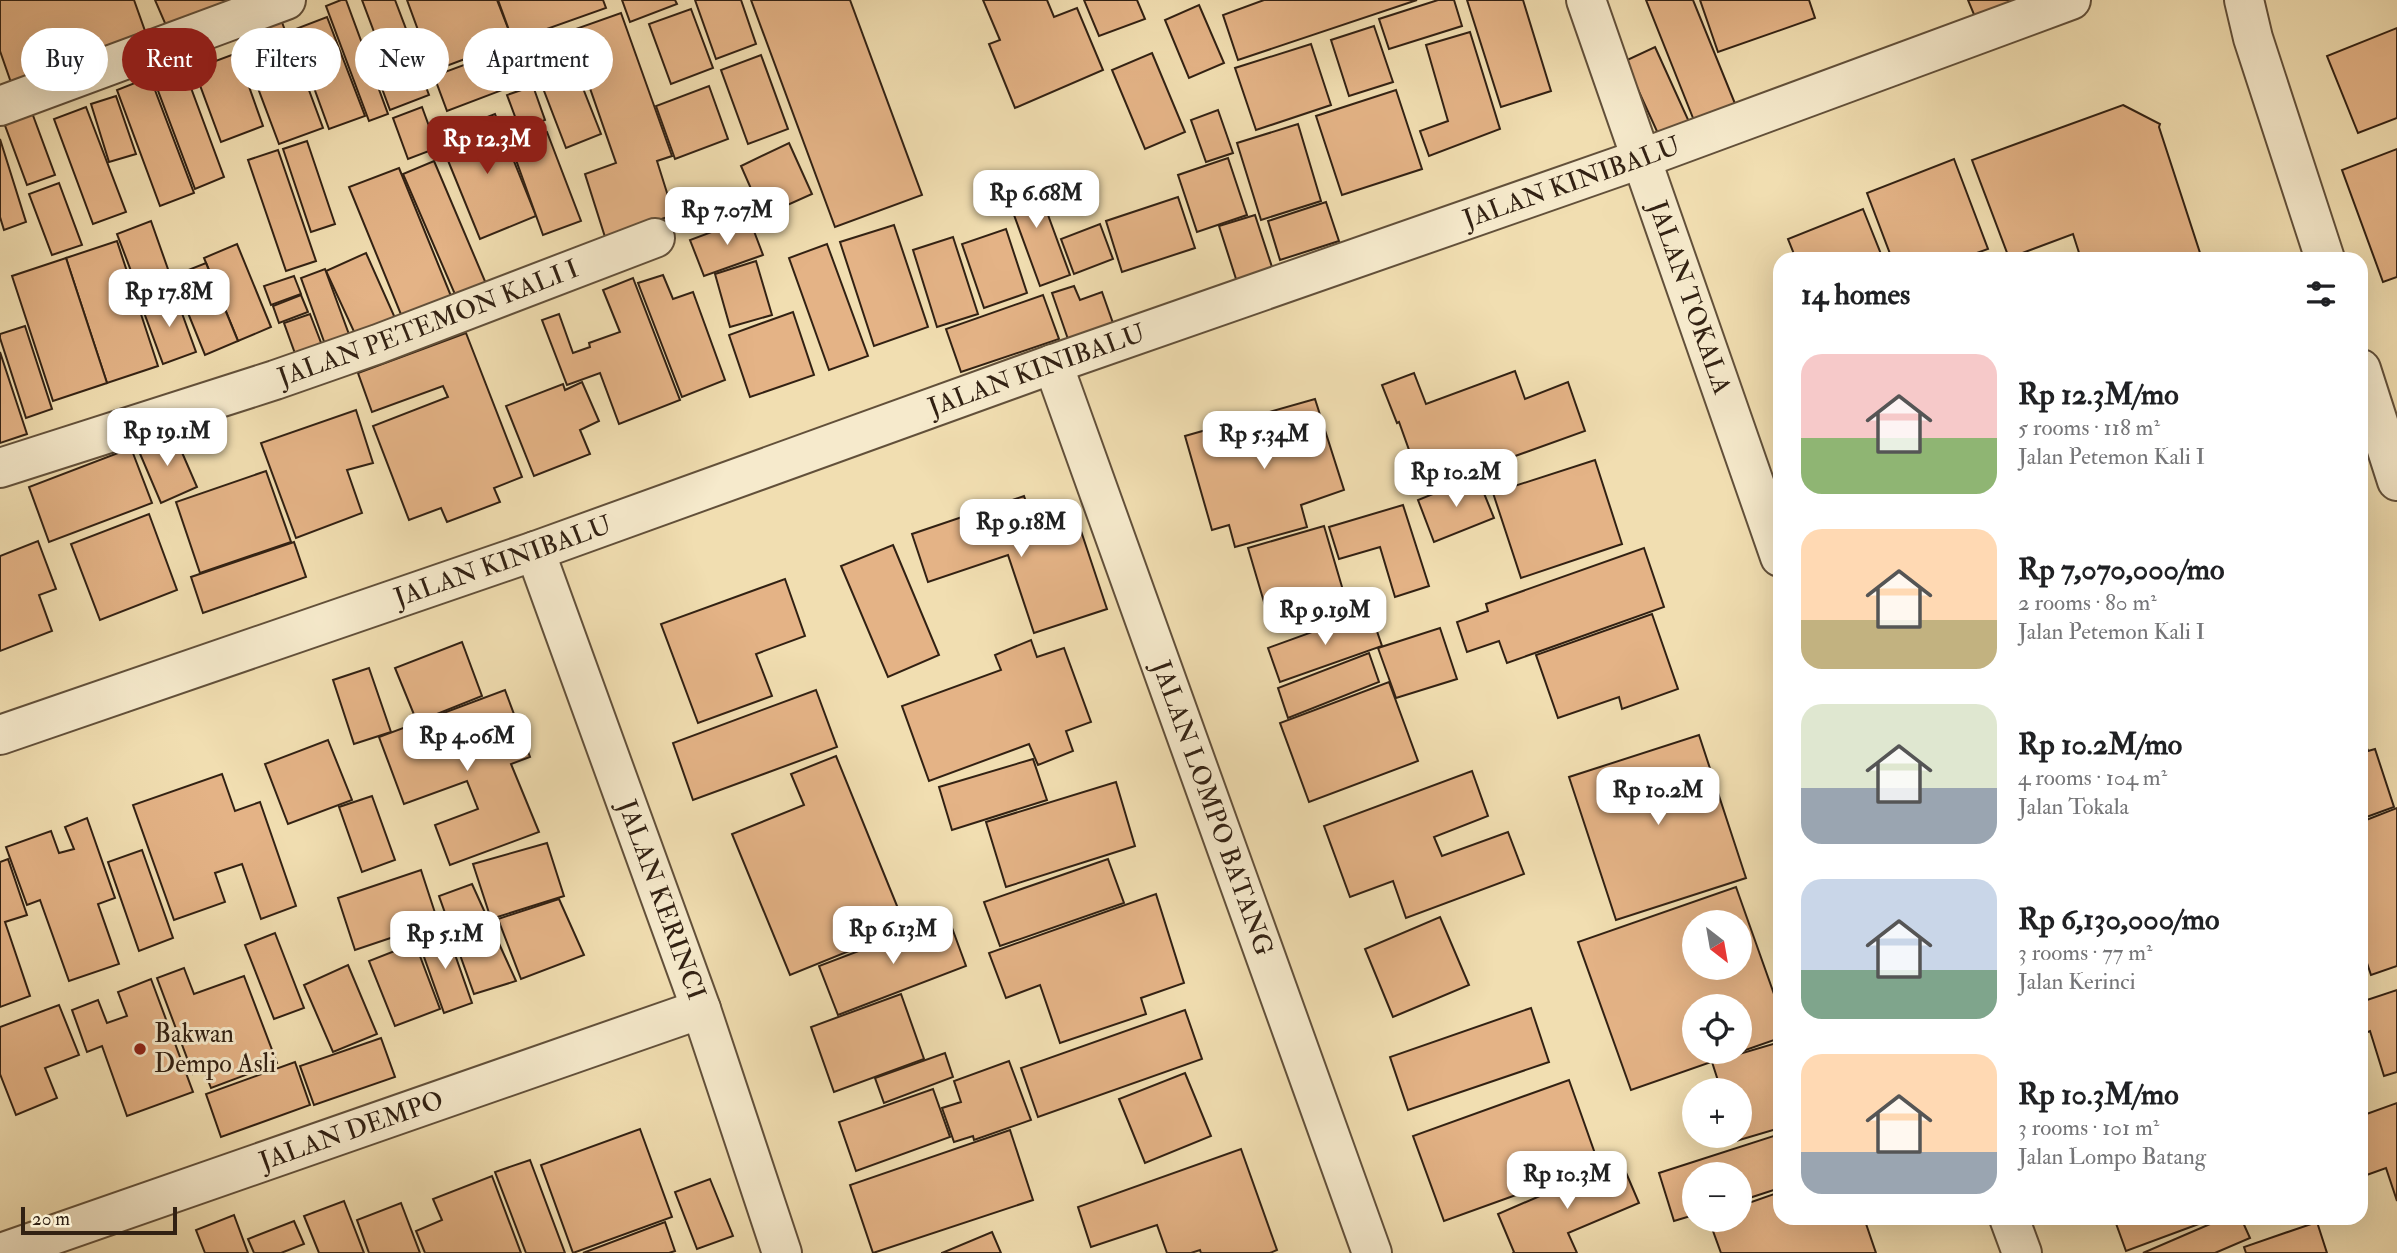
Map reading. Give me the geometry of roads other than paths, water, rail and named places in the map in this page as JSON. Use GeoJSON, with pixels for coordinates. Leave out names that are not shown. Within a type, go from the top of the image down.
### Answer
{"type":"FeatureCollection","features":[{"type":"Feature","properties":{"kind":"street"},"geometry":{"type":"LineString","coordinates":[[0,106],[286,0]]}},
{"type":"Feature","properties":{"kind":"street","name":"JALAN TOKALA"},"geometry":{"type":"LineString","coordinates":[[1586,0],[1773,537]]}},
{"type":"Feature","properties":{"kind":"street","name":"JALAN KINIBALU"},"geometry":{"type":"LineString","coordinates":[[0,735],[535,551],[1053,364],[1643,158],[2071,0]]}},
{"type":"Feature","properties":{"kind":"street"},"geometry":{"type":"LineString","coordinates":[[2244,0],[2253,38],[2323,252]]}},
{"type":"Feature","properties":{"kind":"street","name":"JALAN PETEMON KALI I"},"geometry":{"type":"LineString","coordinates":[[0,468],[275,380],[378,344],[655,238]]}},
{"type":"Feature","properties":{"kind":"street","name":"JALAN LOMPO BATANG"},"geometry":{"type":"LineString","coordinates":[[1053,364],[1372,1253]]}},
{"type":"Feature","properties":{"kind":"street"},"geometry":{"type":"LineString","coordinates":[[2368,391],[2397,481]]}},
{"type":"Feature","properties":{"kind":"street","name":"JALAN KERINCI"},"geometry":{"type":"LineString","coordinates":[[535,551],[701,1009],[782,1253]]}},
{"type":"Feature","properties":{"kind":"street","name":"JALAN DEMPO"},"geometry":{"type":"LineString","coordinates":[[1,1253],[701,1009]]}},
{"type":"Feature","properties":{"kind":"street"},"geometry":{"type":"LineString","coordinates":[[2012,1225],[2022,1253]]}},
{"type":"Feature","properties":{"kind":"place","name":"Bakwan Dempo Asli"},"geometry":{"type":"Point","coordinates":[140,1049]}}]}
